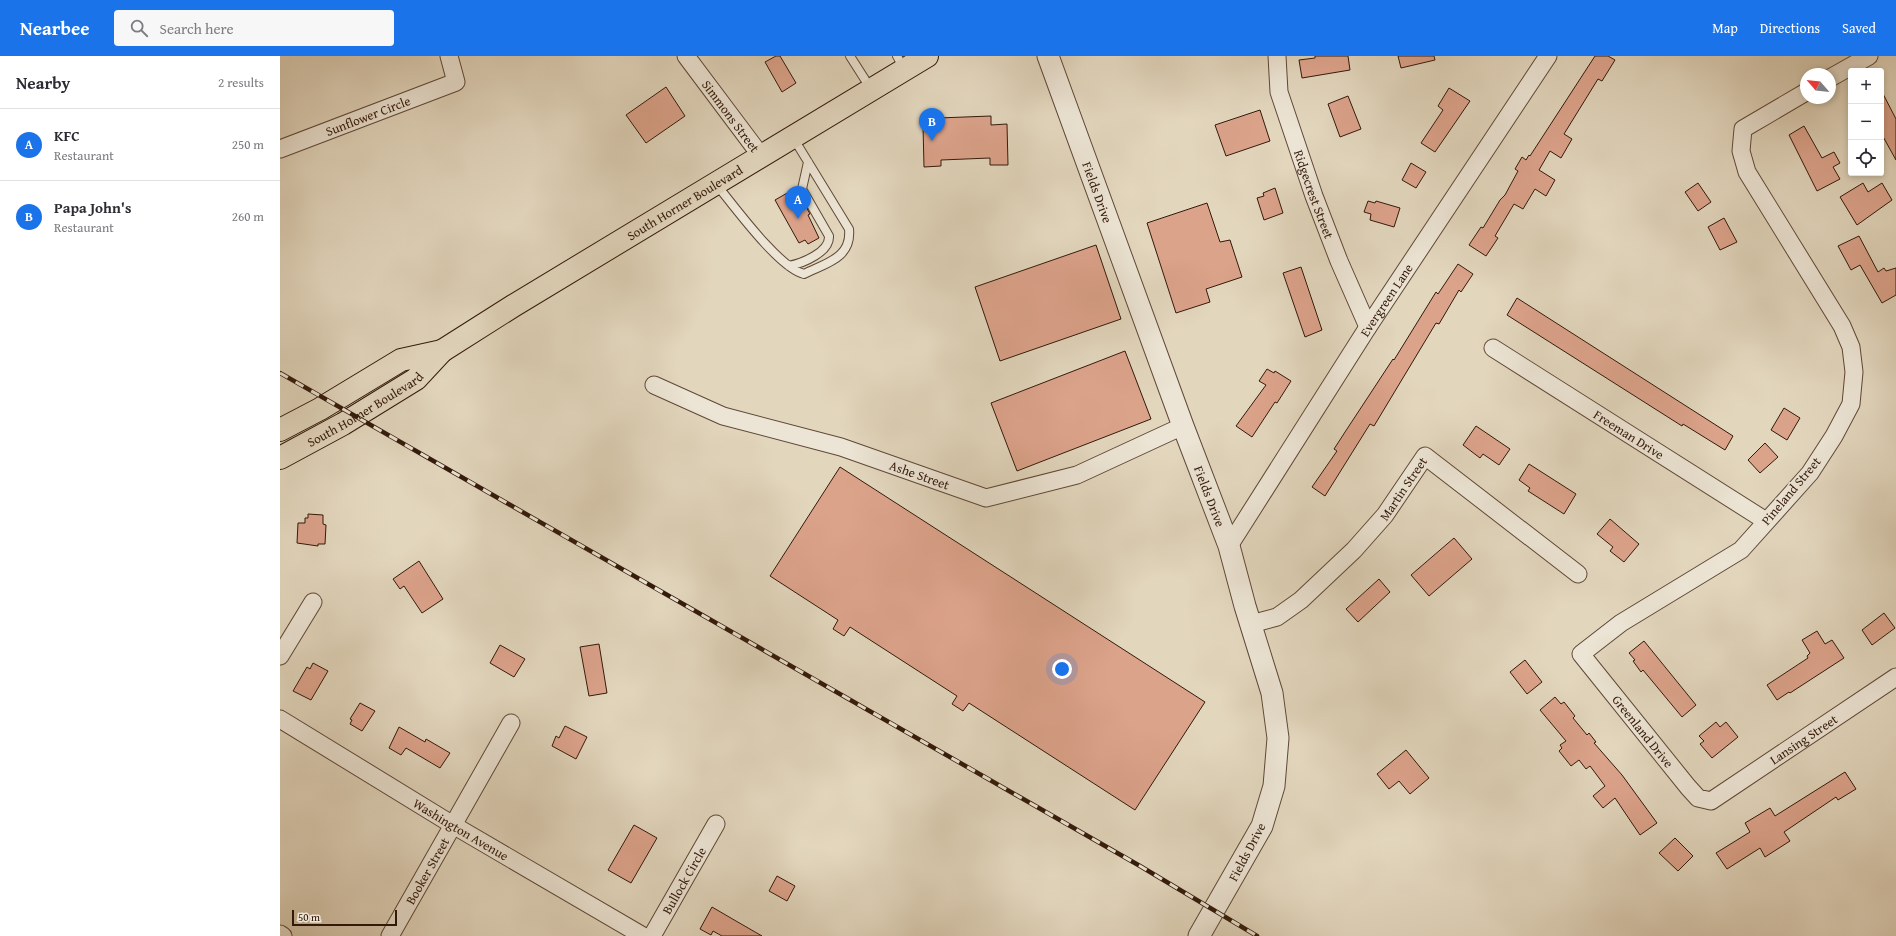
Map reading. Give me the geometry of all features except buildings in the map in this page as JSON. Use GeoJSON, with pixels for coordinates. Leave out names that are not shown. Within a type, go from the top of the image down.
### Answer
{"type":"FeatureCollection","features":[{"type":"Feature","properties":{"kind":"main road","name":"South Horner Boulevard"},"geometry":{"type":"LineString","coordinates":[[280,458],[349,421],[416,379],[442,351],[513,306],[871,90],[901,63],[927,56]]}},
{"type":"Feature","properties":{"kind":"main road","name":"South Horner Boulevard"},"geometry":{"type":"LineString","coordinates":[[280,430],[320,409],[401,360],[442,351]]}},
{"type":"Feature","properties":{"kind":"street","name":"Sunflower Circle"},"geometry":{"type":"LineString","coordinates":[[280,149],[456,82],[449,56]]}},
{"type":"Feature","properties":{"kind":"street","name":"Simmons Street"},"geometry":{"type":"LineString","coordinates":[[686,56],[761,156]]}},
{"type":"Feature","properties":{"kind":"street","name":"Fields Drive"},"geometry":{"type":"LineString","coordinates":[[1048,56],[1183,426],[1229,546],[1272,693],[1278,738],[1274,786],[1262,826],[1199,936]]}},
{"type":"Feature","properties":{"kind":"street","name":"Ridgecrest Street"},"geometry":{"type":"LineString","coordinates":[[1277,56],[1279,92],[1317,203],[1339,261],[1368,327]]}},
{"type":"Feature","properties":{"kind":"street","name":"Evergreen Lane"},"geometry":{"type":"LineString","coordinates":[[1229,546],[1368,327],[1548,56]]}},
{"type":"Feature","properties":{"kind":"street"},"geometry":{"type":"LineString","coordinates":[[1836,75],[1869,56]]}},
{"type":"Feature","properties":{"kind":"street","name":"Pineland Street"},"geometry":{"type":"LineString","coordinates":[[1581,654],[1621,623],[1741,550],[1810,473],[1834,436],[1851,404],[1854,372],[1851,347],[1842,326],[1747,172],[1741,151],[1743,128],[1800,95]]}},
{"type":"Feature","properties":{"kind":"street","name":"Freeman Drive"},"geometry":{"type":"LineString","coordinates":[[1493,348],[1766,521]]}},
{"type":"Feature","properties":{"kind":"street","name":"Ashe Street"},"geometry":{"type":"LineString","coordinates":[[654,385],[723,416],[841,447],[986,498],[1078,476],[1183,426]]}},
{"type":"Feature","properties":{"kind":"street","name":"Martin Street"},"geometry":{"type":"LineString","coordinates":[[1251,624],[1277,617],[1301,600],[1354,550],[1385,514],[1425,456],[1578,574]]}},
{"type":"Feature","properties":{"kind":"street"},"geometry":{"type":"LineString","coordinates":[[280,656],[313,602]]}},
{"type":"Feature","properties":{"kind":"street","name":"Greenland Drive"},"geometry":{"type":"LineString","coordinates":[[1581,654],[1688,787],[1698,798],[1711,801]]}},
{"type":"Feature","properties":{"kind":"street","name":"Lansing Street"},"geometry":{"type":"LineString","coordinates":[[1711,801],[1896,677]]}},
{"type":"Feature","properties":{"kind":"street","name":"Washington Avenue"},"geometry":{"type":"LineString","coordinates":[[280,719],[453,825],[643,936]]}},
{"type":"Feature","properties":{"kind":"street","name":"Booker Street"},"geometry":{"type":"LineString","coordinates":[[390,936],[511,723]]}},
{"type":"Feature","properties":{"kind":"street","name":"Bullock Circle"},"geometry":{"type":"LineString","coordinates":[[652,936],[716,824]]}},
{"type":"Feature","properties":{"kind":"lane"},"geometry":{"type":"LineString","coordinates":[[850,56],[871,90]]}},
{"type":"Feature","properties":{"kind":"lane"},"geometry":{"type":"LineString","coordinates":[[715,184],[777,255],[797,272],[804,274],[843,254],[850,240],[849,229],[792,137]]}},
{"type":"Feature","properties":{"kind":"lane"},"geometry":{"type":"LineString","coordinates":[[789,266],[798,264],[826,248],[830,242],[829,236],[802,189],[808,162]]}},
{"type":"Feature","properties":{"kind":"railway"},"geometry":{"type":"LineString","coordinates":[[280,373],[1140,866],[1257,936]]}},
{"type":"Feature","properties":{"kind":"place","name":"Papa John's"},"geometry":{"type":"Point","coordinates":[932,141]}},
{"type":"Feature","properties":{"kind":"place","name":"KFC"},"geometry":{"type":"Point","coordinates":[798,219]}}]}
